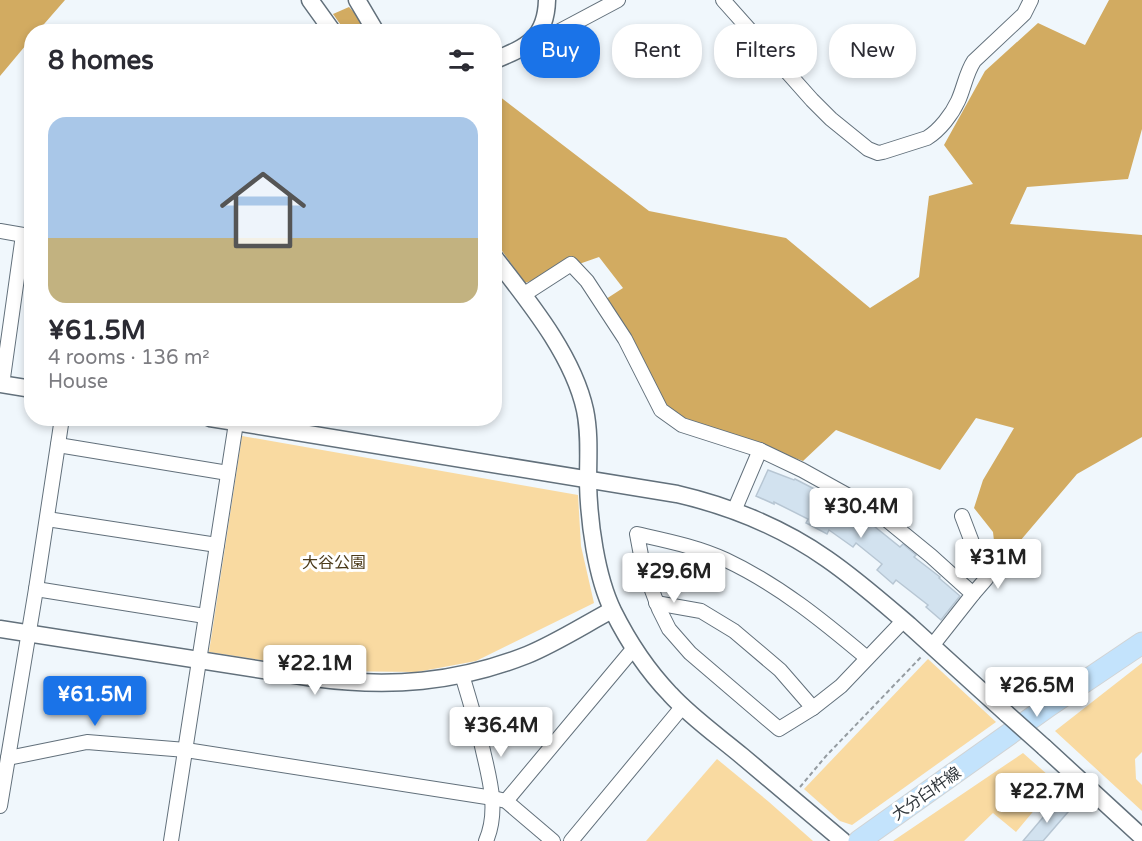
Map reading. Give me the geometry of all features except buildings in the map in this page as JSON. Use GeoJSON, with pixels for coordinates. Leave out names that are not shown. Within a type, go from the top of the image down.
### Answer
{"type":"FeatureCollection","features":[{"type":"Feature","properties":{"kind":"main road","name":"大分臼杵線"},"geometry":{"type":"LineString","coordinates":[[858,841],[1142,643]]}},
{"type":"Feature","properties":{"kind":"street"},"geometry":{"type":"LineString","coordinates":[[310,0],[327,24]]}},
{"type":"Feature","properties":{"kind":"street"},"geometry":{"type":"LineString","coordinates":[[357,0],[371,24]]}},
{"type":"Feature","properties":{"kind":"street"},"geometry":{"type":"LineString","coordinates":[[542,24],[547,0]]}},
{"type":"Feature","properties":{"kind":"street"},"geometry":{"type":"LineString","coordinates":[[573,24],[618,0]]}},
{"type":"Feature","properties":{"kind":"street"},"geometry":{"type":"LineString","coordinates":[[723,0],[831,119],[868,149],[878,153],[932,135],[953,108],[971,66],[1024,14],[1031,0]]}},
{"type":"Feature","properties":{"kind":"street"},"geometry":{"type":"LineString","coordinates":[[502,57],[520,49]]}},
{"type":"Feature","properties":{"kind":"street"},"geometry":{"type":"LineString","coordinates":[[0,231],[24,235]]}},
{"type":"Feature","properties":{"kind":"street"},"geometry":{"type":"LineString","coordinates":[[24,253],[1,385],[24,388]]}},
{"type":"Feature","properties":{"kind":"street"},"geometry":{"type":"LineString","coordinates":[[523,295],[571,264],[587,281],[625,339],[661,410],[682,425],[760,450],[802,470],[876,511],[973,594]]}},
{"type":"Feature","properties":{"kind":"street"},"geometry":{"type":"LineString","coordinates":[[502,267],[565,357],[580,393],[587,426],[588,480],[593,539],[612,610],[634,648],[661,684],[683,706],[843,841]]}},
{"type":"Feature","properties":{"kind":"street"},"geometry":{"type":"LineString","coordinates":[[0,806],[8,758],[6,734],[36,589],[62,426]]}},
{"type":"Feature","properties":{"kind":"street"},"geometry":{"type":"LineString","coordinates":[[171,841],[236,426]]}},
{"type":"Feature","properties":{"kind":"street"},"geometry":{"type":"LineString","coordinates":[[255,426],[684,495],[734,511],[772,528],[819,553],[856,580],[903,621],[927,651],[1007,714],[1142,837]]}},
{"type":"Feature","properties":{"kind":"street"},"geometry":{"type":"LineString","coordinates":[[58,445],[228,473]]}},
{"type":"Feature","properties":{"kind":"street"},"geometry":{"type":"LineString","coordinates":[[734,511],[760,450]]}},
{"type":"Feature","properties":{"kind":"street"},"geometry":{"type":"LineString","coordinates":[[927,651],[986,579],[962,516]]}},
{"type":"Feature","properties":{"kind":"street"},"geometry":{"type":"LineString","coordinates":[[47,519],[217,545]]}},
{"type":"Feature","properties":{"kind":"street"},"geometry":{"type":"LineString","coordinates":[[867,658],[795,601],[763,579],[725,560],[683,544],[638,534],[643,566],[656,603],[669,629],[690,653],[779,729],[813,708],[841,686],[903,621]]}},
{"type":"Feature","properties":{"kind":"street"},"geometry":{"type":"LineString","coordinates":[[36,589],[206,616]]}},
{"type":"Feature","properties":{"kind":"street"},"geometry":{"type":"LineString","coordinates":[[656,603],[701,610],[734,631],[780,670],[813,708]]}},
{"type":"Feature","properties":{"kind":"street"},"geometry":{"type":"LineString","coordinates":[[0,629],[314,678],[361,683],[407,683],[462,675],[499,665],[528,654],[612,610]]}},
{"type":"Feature","properties":{"kind":"street"},"geometry":{"type":"LineString","coordinates":[[486,841],[492,817],[500,800],[634,648]]}},
{"type":"Feature","properties":{"kind":"street"},"geometry":{"type":"LineString","coordinates":[[462,675],[500,800]]}},
{"type":"Feature","properties":{"kind":"street"},"geometry":{"type":"LineString","coordinates":[[571,841],[683,706]]}},
{"type":"Feature","properties":{"kind":"street"},"geometry":{"type":"LineString","coordinates":[[8,758],[87,742],[186,750],[500,800],[553,841]]}},
{"type":"Feature","properties":{"kind":"path"},"geometry":{"type":"LineString","coordinates":[[791,797],[826,756],[927,651]]}},
{"type":"Feature","properties":{"kind":"green space","name":"大谷公園"},"geometry":{"type":"Polygon","coordinates":[[[242,436],[578,495],[581,546],[594,603],[476,661],[417,672],[331,671],[209,652],[242,436]]]}},
{"type":"Feature","properties":{"kind":"green space"},"geometry":{"type":"Polygon","coordinates":[[[928,659],[996,722],[852,825],[840,821],[804,789],[928,659]]]}},
{"type":"Feature","properties":{"kind":"green space"},"geometry":{"type":"Polygon","coordinates":[[[1142,663],[1142,752],[1135,759],[1136,779],[1142,785],[1142,811],[1055,731],[1142,663]]]}},
{"type":"Feature","properties":{"kind":"green space"},"geometry":{"type":"Polygon","coordinates":[[[1023,753],[1057,783],[1016,832],[993,813],[964,841],[893,841],[1023,753]]]}},
{"type":"Feature","properties":{"kind":"green space"},"geometry":{"type":"Polygon","coordinates":[[[717,759],[769,802],[813,841],[646,841],[717,759]]]}},
{"type":"Feature","properties":{"kind":"shaded area"},"geometry":{"type":"Polygon","coordinates":[[[0,0],[65,0],[44,24],[24,24],[24,47],[0,76],[0,0]]]}},
{"type":"Feature","properties":{"kind":"shaded area"},"geometry":{"type":"Polygon","coordinates":[[[1109,0],[1142,0],[1142,129],[1128,179],[1027,187],[1010,224],[1142,235],[1142,437],[1077,474],[997,568],[993,532],[974,508],[983,480],[1014,428],[976,418],[940,470],[836,430],[803,461],[664,409],[603,301],[623,288],[599,257],[525,283],[502,251],[502,98],[649,211],[786,238],[870,308],[919,277],[929,196],[973,184],[944,145],[985,71],[1038,23],[1085,45],[1109,0]]]}},
{"type":"Feature","properties":{"kind":"shaded area"},"geometry":{"type":"Polygon","coordinates":[[[349,7],[365,24],[340,24],[333,14],[349,7]]]}}]}
